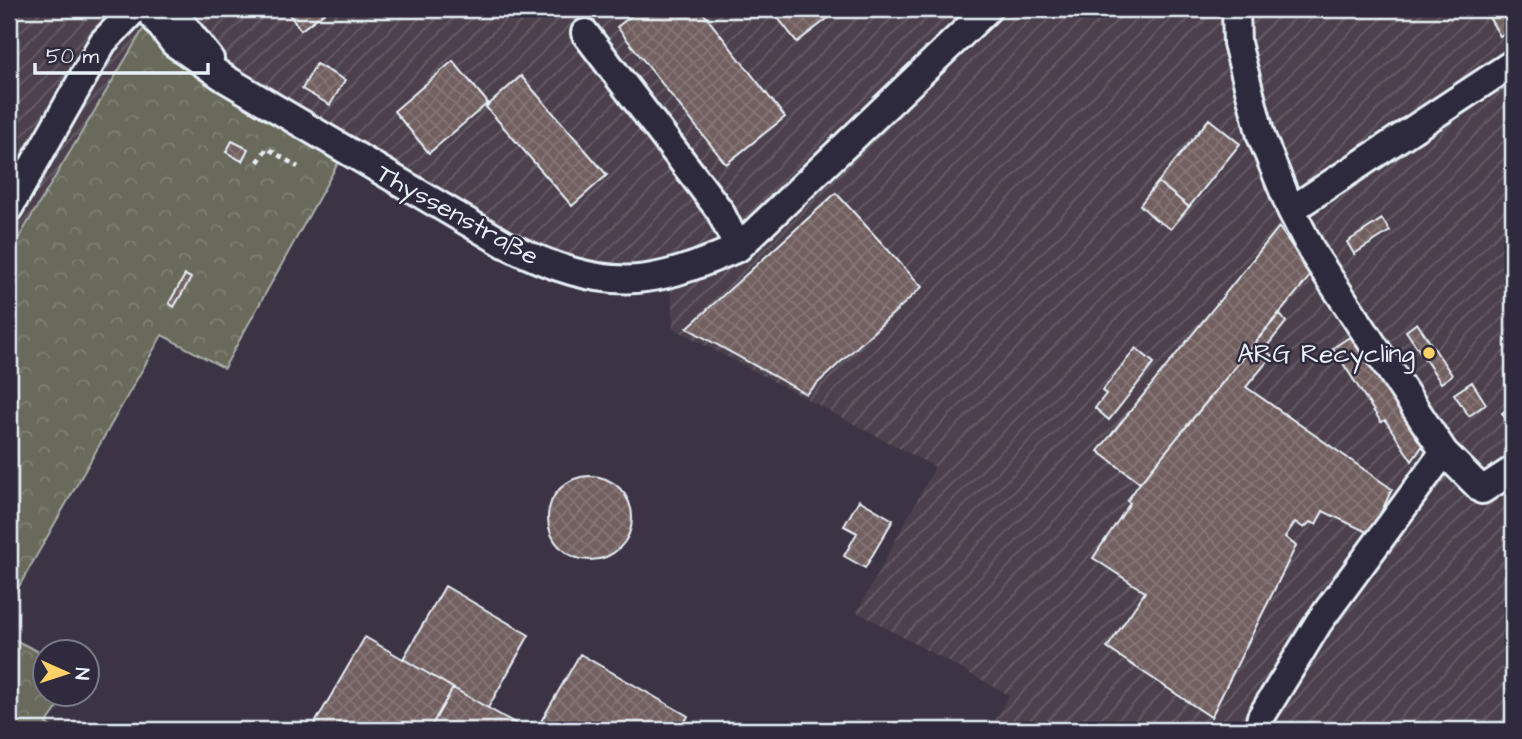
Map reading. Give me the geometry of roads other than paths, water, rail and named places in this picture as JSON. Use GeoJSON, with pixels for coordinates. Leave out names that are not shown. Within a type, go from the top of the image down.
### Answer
{"type":"FeatureCollection","features":[{"type":"Feature","properties":{"kind":"street"},"geometry":{"type":"LineString","coordinates":[[9,208],[103,42],[135,9]]}},
{"type":"Feature","properties":{"kind":"street","name":"Thyssenstraße"},"geometry":{"type":"LineString","coordinates":[[148,9],[174,43],[226,79],[505,244],[542,262],[617,279],[645,278],[694,267],[738,248],[988,9]]}},
{"type":"Feature","properties":{"kind":"street","name":"Thyssenstraße"},"geometry":{"type":"LineString","coordinates":[[171,9],[226,79]]}},
{"type":"Feature","properties":{"kind":"street"},"geometry":{"type":"LineString","coordinates":[[1236,9],[1237,43],[1261,136],[1291,210],[1314,254],[1444,452],[1482,490],[1513,470]]}},
{"type":"Feature","properties":{"kind":"street"},"geometry":{"type":"LineString","coordinates":[[585,33],[720,211],[738,248]]}},
{"type":"Feature","properties":{"kind":"street"},"geometry":{"type":"LineString","coordinates":[[1291,210],[1513,63]]}},
{"type":"Feature","properties":{"kind":"street"},"geometry":{"type":"LineString","coordinates":[[1258,730],[1261,717],[1319,622],[1444,452]]}},
{"type":"Feature","properties":{"kind":"place","name":"ARG Recycling"},"geometry":{"type":"Point","coordinates":[1429,353]}}]}
